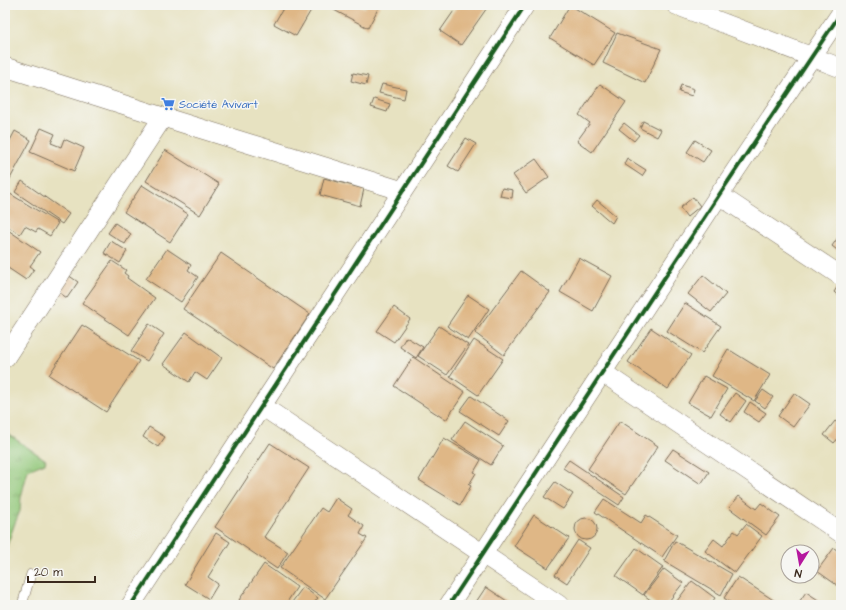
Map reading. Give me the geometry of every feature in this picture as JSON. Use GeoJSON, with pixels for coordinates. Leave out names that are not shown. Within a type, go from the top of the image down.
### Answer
{"type":"FeatureCollection","features":[{"type":"Feature","properties":{"kind":"street"},"geometry":{"type":"LineString","coordinates":[[131,605],[525,5]]}},
{"type":"Feature","properties":{"kind":"street"},"geometry":{"type":"LineString","coordinates":[[676,5],[841,68]]}},
{"type":"Feature","properties":{"kind":"street"},"geometry":{"type":"LineString","coordinates":[[449,605],[810,57],[841,13]]}},
{"type":"Feature","properties":{"kind":"street"},"geometry":{"type":"LineString","coordinates":[[5,67],[403,191]]}},
{"type":"Feature","properties":{"kind":"street"},"geometry":{"type":"LineString","coordinates":[[5,358],[163,117]]}},
{"type":"Feature","properties":{"kind":"street"},"geometry":{"type":"LineString","coordinates":[[719,195],[841,276]]}},
{"type":"Feature","properties":{"kind":"street"},"geometry":{"type":"LineString","coordinates":[[602,372],[841,533]]}},
{"type":"Feature","properties":{"kind":"street"},"geometry":{"type":"LineString","coordinates":[[262,406],[558,605]]}},
{"type":"Feature","properties":{"kind":"lane"},"geometry":{"type":"LineString","coordinates":[[22,605],[31,574]]}},
{"type":"Feature","properties":{"kind":"green space"},"geometry":{"type":"Polygon","coordinates":[[[5,432],[46,460],[45,463],[28,470],[21,497],[20,511],[5,551],[5,432]]]}},
{"type":"Feature","properties":{"kind":"building"},"geometry":{"type":"Polygon","coordinates":[[[285,5],[314,5],[296,36],[274,24],[285,5]]]}},
{"type":"Feature","properties":{"kind":"building"},"geometry":{"type":"Polygon","coordinates":[[[337,5],[358,5],[365,8],[366,5],[380,5],[368,28],[334,10],[337,5]]]}},
{"type":"Feature","properties":{"kind":"building"},"geometry":{"type":"Polygon","coordinates":[[[458,5],[489,5],[461,45],[440,31],[458,5]]]}},
{"type":"Feature","properties":{"kind":"building"},"geometry":{"type":"Polygon","coordinates":[[[570,5],[615,33],[594,65],[550,38],[570,5]]]}},
{"type":"Feature","properties":{"kind":"building"},"geometry":{"type":"Polygon","coordinates":[[[617,33],[661,49],[645,83],[603,63],[617,33]]]}},
{"type":"Feature","properties":{"kind":"building"},"geometry":{"type":"Polygon","coordinates":[[[353,73],[368,76],[366,85],[351,81],[353,73]]]}},
{"type":"Feature","properties":{"kind":"building"},"geometry":{"type":"Polygon","coordinates":[[[382,84],[406,89],[404,99],[379,93],[382,84]]]}},
{"type":"Feature","properties":{"kind":"building"},"geometry":{"type":"Polygon","coordinates":[[[600,84],[626,102],[592,152],[577,141],[590,123],[579,115],[600,84]]]}},
{"type":"Feature","properties":{"kind":"building"},"geometry":{"type":"Polygon","coordinates":[[[681,85],[694,89],[692,96],[679,92],[681,85]]]}},
{"type":"Feature","properties":{"kind":"building"},"geometry":{"type":"Polygon","coordinates":[[[374,99],[390,104],[387,112],[371,107],[374,99]]]}},
{"type":"Feature","properties":{"kind":"building"},"geometry":{"type":"Polygon","coordinates":[[[643,121],[661,130],[657,137],[640,128],[643,121]]]}},
{"type":"Feature","properties":{"kind":"building"},"geometry":{"type":"Polygon","coordinates":[[[624,123],[639,135],[634,141],[619,129],[624,123]]]}},
{"type":"Feature","properties":{"kind":"building"},"geometry":{"type":"Polygon","coordinates":[[[41,128],[55,134],[51,143],[61,147],[64,139],[84,148],[74,171],[30,152],[41,128]]]}},
{"type":"Feature","properties":{"kind":"building"},"geometry":{"type":"Polygon","coordinates":[[[15,131],[31,140],[5,188],[5,150],[15,131]]]}},
{"type":"Feature","properties":{"kind":"building"},"geometry":{"type":"Polygon","coordinates":[[[466,138],[476,144],[458,172],[448,166],[466,138]]]}},
{"type":"Feature","properties":{"kind":"building"},"geometry":{"type":"Polygon","coordinates":[[[695,140],[711,150],[703,162],[687,152],[695,140]]]}},
{"type":"Feature","properties":{"kind":"building"},"geometry":{"type":"Polygon","coordinates":[[[165,150],[219,184],[200,215],[146,181],[165,150]]]}},
{"type":"Feature","properties":{"kind":"building"},"geometry":{"type":"Polygon","coordinates":[[[627,158],[646,170],[642,176],[624,164],[627,158]]]}},
{"type":"Feature","properties":{"kind":"building"},"geometry":{"type":"Polygon","coordinates":[[[536,159],[549,177],[526,193],[513,175],[536,159]]]}},
{"type":"Feature","properties":{"kind":"building"},"geometry":{"type":"Polygon","coordinates":[[[324,178],[364,189],[360,206],[320,195],[324,178]]]}},
{"type":"Feature","properties":{"kind":"building"},"geometry":{"type":"Polygon","coordinates":[[[22,181],[69,214],[62,224],[15,192],[22,181]]]}},
{"type":"Feature","properties":{"kind":"building"},"geometry":{"type":"Polygon","coordinates":[[[142,185],[188,214],[170,242],[124,212],[142,185]]]}},
{"type":"Feature","properties":{"kind":"building"},"geometry":{"type":"Polygon","coordinates":[[[502,188],[513,190],[512,198],[500,196],[502,188]]]}},
{"type":"Feature","properties":{"kind":"building"},"geometry":{"type":"Polygon","coordinates":[[[7,192],[58,223],[50,236],[38,229],[36,232],[25,226],[20,234],[5,225],[5,196],[7,192]]]}},
{"type":"Feature","properties":{"kind":"building"},"geometry":{"type":"Polygon","coordinates":[[[693,197],[700,206],[687,217],[680,208],[693,197]]]}},
{"type":"Feature","properties":{"kind":"building"},"geometry":{"type":"Polygon","coordinates":[[[597,200],[616,216],[612,223],[592,206],[597,200]]]}},
{"type":"Feature","properties":{"kind":"building"},"geometry":{"type":"Polygon","coordinates":[[[115,223],[131,234],[125,244],[108,233],[115,223]]]}},
{"type":"Feature","properties":{"kind":"building"},"geometry":{"type":"Polygon","coordinates":[[[5,228],[40,252],[30,266],[34,269],[26,280],[5,266],[5,228]]]}},
{"type":"Feature","properties":{"kind":"building"},"geometry":{"type":"Polygon","coordinates":[[[841,233],[841,253],[832,246],[841,233]]]}},
{"type":"Feature","properties":{"kind":"building"},"geometry":{"type":"Polygon","coordinates":[[[111,241],[127,251],[120,263],[104,253],[111,241]]]}},
{"type":"Feature","properties":{"kind":"building"},"geometry":{"type":"Polygon","coordinates":[[[167,249],[191,265],[188,270],[198,277],[181,302],[146,279],[167,249]]]}},
{"type":"Feature","properties":{"kind":"building"},"geometry":{"type":"Polygon","coordinates":[[[221,253],[310,314],[273,369],[183,309],[221,253]]]}},
{"type":"Feature","properties":{"kind":"building"},"geometry":{"type":"Polygon","coordinates":[[[579,258],[612,276],[593,311],[560,292],[579,258]]]}},
{"type":"Feature","properties":{"kind":"building"},"geometry":{"type":"Polygon","coordinates":[[[112,261],[126,270],[124,273],[128,276],[127,278],[155,298],[129,335],[82,303],[112,261]]]}},
{"type":"Feature","properties":{"kind":"building"},"geometry":{"type":"Polygon","coordinates":[[[521,271],[550,292],[504,355],[475,333],[521,271]]]}},
{"type":"Feature","properties":{"kind":"building"},"geometry":{"type":"Polygon","coordinates":[[[68,275],[78,282],[67,298],[57,291],[68,275]]]}},
{"type":"Feature","properties":{"kind":"building"},"geometry":{"type":"Polygon","coordinates":[[[703,275],[726,294],[711,312],[688,294],[703,275]]]}},
{"type":"Feature","properties":{"kind":"building"},"geometry":{"type":"Polygon","coordinates":[[[838,286],[841,288],[841,298],[834,292],[838,286]]]}},
{"type":"Feature","properties":{"kind":"building"},"geometry":{"type":"Polygon","coordinates":[[[468,295],[489,309],[468,340],[447,326],[468,295]]]}},
{"type":"Feature","properties":{"kind":"building"},"geometry":{"type":"Polygon","coordinates":[[[685,303],[721,326],[702,353],[667,331],[685,303]]]}},
{"type":"Feature","properties":{"kind":"building"},"geometry":{"type":"Polygon","coordinates":[[[394,307],[410,319],[394,342],[377,331],[394,307]]]}},
{"type":"Feature","properties":{"kind":"building"},"geometry":{"type":"Polygon","coordinates":[[[149,324],[164,334],[147,361],[131,351],[149,324]]]}},
{"type":"Feature","properties":{"kind":"building"},"geometry":{"type":"Polygon","coordinates":[[[82,325],[139,361],[106,412],[49,375],[82,325]]]}},
{"type":"Feature","properties":{"kind":"building"},"geometry":{"type":"Polygon","coordinates":[[[439,326],[468,345],[447,375],[418,356],[439,326]]]}},
{"type":"Feature","properties":{"kind":"building"},"geometry":{"type":"Polygon","coordinates":[[[651,328],[691,355],[668,389],[628,362],[651,328]]]}},
{"type":"Feature","properties":{"kind":"building"},"geometry":{"type":"Polygon","coordinates":[[[186,332],[222,358],[207,380],[195,372],[189,382],[163,364],[186,332]]]}},
{"type":"Feature","properties":{"kind":"building"},"geometry":{"type":"Polygon","coordinates":[[[406,337],[423,347],[416,358],[400,347],[406,337]]]}},
{"type":"Feature","properties":{"kind":"building"},"geometry":{"type":"Polygon","coordinates":[[[474,340],[503,359],[478,395],[450,376],[474,340]]]}},
{"type":"Feature","properties":{"kind":"building"},"geometry":{"type":"Polygon","coordinates":[[[728,349],[770,375],[754,401],[712,376],[728,349]]]}},
{"type":"Feature","properties":{"kind":"building"},"geometry":{"type":"Polygon","coordinates":[[[413,357],[465,392],[446,420],[394,386],[413,357]]]}},
{"type":"Feature","properties":{"kind":"building"},"geometry":{"type":"Polygon","coordinates":[[[704,376],[727,389],[711,416],[688,403],[704,376]]]}},
{"type":"Feature","properties":{"kind":"building"},"geometry":{"type":"Polygon","coordinates":[[[763,390],[773,397],[765,408],[755,401],[763,390]]]}},
{"type":"Feature","properties":{"kind":"building"},"geometry":{"type":"Polygon","coordinates":[[[735,393],[746,401],[731,422],[720,414],[735,393]]]}},
{"type":"Feature","properties":{"kind":"building"},"geometry":{"type":"Polygon","coordinates":[[[794,393],[810,404],[793,427],[778,416],[794,393]]]}},
{"type":"Feature","properties":{"kind":"building"},"geometry":{"type":"Polygon","coordinates":[[[471,396],[509,421],[499,436],[460,411],[471,396]]]}},
{"type":"Feature","properties":{"kind":"building"},"geometry":{"type":"Polygon","coordinates":[[[750,402],[766,413],[759,422],[744,412],[750,402]]]}},
{"type":"Feature","properties":{"kind":"building"},"geometry":{"type":"Polygon","coordinates":[[[465,421],[503,446],[491,465],[452,440],[465,421]]]}},
{"type":"Feature","properties":{"kind":"building"},"geometry":{"type":"Polygon","coordinates":[[[620,421],[658,446],[626,494],[588,469],[620,421]]]}},
{"type":"Feature","properties":{"kind":"building"},"geometry":{"type":"Polygon","coordinates":[[[835,421],[841,425],[841,435],[834,443],[824,435],[835,421]]]}},
{"type":"Feature","properties":{"kind":"building"},"geometry":{"type":"Polygon","coordinates":[[[149,427],[165,437],[158,447],[143,437],[149,427]]]}},
{"type":"Feature","properties":{"kind":"building"},"geometry":{"type":"Polygon","coordinates":[[[444,438],[481,460],[474,472],[476,473],[468,484],[471,486],[460,505],[419,480],[444,438]]]}},
{"type":"Feature","properties":{"kind":"building"},"geometry":{"type":"Polygon","coordinates":[[[270,443],[309,468],[264,537],[288,552],[277,569],[215,527],[270,443]]]}},
{"type":"Feature","properties":{"kind":"building"},"geometry":{"type":"Polygon","coordinates":[[[673,449],[709,472],[701,484],[665,460],[673,449]]]}},
{"type":"Feature","properties":{"kind":"building"},"geometry":{"type":"Polygon","coordinates":[[[569,460],[624,497],[619,505],[563,468],[569,460]]]}},
{"type":"Feature","properties":{"kind":"building"},"geometry":{"type":"Polygon","coordinates":[[[555,482],[573,494],[563,509],[544,497],[555,482]]]}},
{"type":"Feature","properties":{"kind":"building"},"geometry":{"type":"Polygon","coordinates":[[[739,496],[756,509],[761,503],[780,517],[766,535],[729,508],[739,496]]]}},
{"type":"Feature","properties":{"kind":"building"},"geometry":{"type":"Polygon","coordinates":[[[336,498],[352,509],[348,515],[364,526],[360,534],[367,538],[325,599],[280,568],[321,508],[327,512],[336,498]]]}},
{"type":"Feature","properties":{"kind":"building"},"geometry":{"type":"Polygon","coordinates":[[[604,499],[641,523],[646,515],[677,535],[662,557],[595,512],[604,499]]]}},
{"type":"Feature","properties":{"kind":"building"},"geometry":{"type":"Polygon","coordinates":[[[534,515],[569,538],[548,568],[514,546],[534,515]]]}},
{"type":"Feature","properties":{"kind":"building"},"geometry":{"type":"Polygon","coordinates":[[[586,518],[594,521],[597,529],[594,537],[586,540],[578,537],[575,529],[578,521],[586,518]]]}},
{"type":"Feature","properties":{"kind":"building"},"geometry":{"type":"Polygon","coordinates":[[[746,524],[762,536],[735,573],[705,551],[714,539],[723,546],[734,531],[738,534],[746,524]]]}},
{"type":"Feature","properties":{"kind":"building"},"geometry":{"type":"Polygon","coordinates":[[[216,533],[230,542],[208,577],[218,584],[209,599],[185,584],[216,533]]]}},
{"type":"Feature","properties":{"kind":"building"},"geometry":{"type":"Polygon","coordinates":[[[578,540],[590,548],[567,583],[555,575],[578,540]]]}},
{"type":"Feature","properties":{"kind":"building"},"geometry":{"type":"Polygon","coordinates":[[[675,541],[732,574],[721,595],[664,561],[675,541]]]}},
{"type":"Feature","properties":{"kind":"building"},"geometry":{"type":"Polygon","coordinates":[[[636,548],[663,567],[643,595],[616,576],[636,548]]]}},
{"type":"Feature","properties":{"kind":"building"},"geometry":{"type":"Polygon","coordinates":[[[834,548],[841,553],[841,561],[838,566],[841,568],[841,588],[820,573],[820,567],[834,548]]]}},
{"type":"Feature","properties":{"kind":"building"},"geometry":{"type":"Polygon","coordinates":[[[264,564],[297,587],[285,605],[247,605],[239,600],[264,564]]]}},
{"type":"Feature","properties":{"kind":"building"},"geometry":{"type":"Polygon","coordinates":[[[664,569],[683,583],[666,605],[657,605],[644,595],[664,569]]]}},
{"type":"Feature","properties":{"kind":"building"},"geometry":{"type":"Polygon","coordinates":[[[738,577],[781,605],[734,605],[724,598],[738,577]]]}},
{"type":"Feature","properties":{"kind":"building"},"geometry":{"type":"Polygon","coordinates":[[[692,581],[715,598],[710,605],[674,605],[692,581]]]}},
{"type":"Feature","properties":{"kind":"building"},"geometry":{"type":"Polygon","coordinates":[[[303,587],[318,598],[312,605],[290,605],[303,587]]]}},
{"type":"Feature","properties":{"kind":"building"},"geometry":{"type":"Polygon","coordinates":[[[486,587],[513,605],[481,605],[476,602],[486,587]]]}},
{"type":"Feature","properties":{"kind":"building"},"geometry":{"type":"Polygon","coordinates":[[[806,592],[826,605],[797,605],[806,592]]]}},
{"type":"Feature","properties":{"kind":"cycle path"},"geometry":{"type":"LineString","coordinates":[[131,605],[525,5]]}},
{"type":"Feature","properties":{"kind":"cycle path"},"geometry":{"type":"LineString","coordinates":[[449,605],[719,195],[841,13]]}},
{"type":"Feature","properties":{"kind":"place","name":"Société Avivart"},"geometry":{"type":"Point","coordinates":[168,104]}}]}
